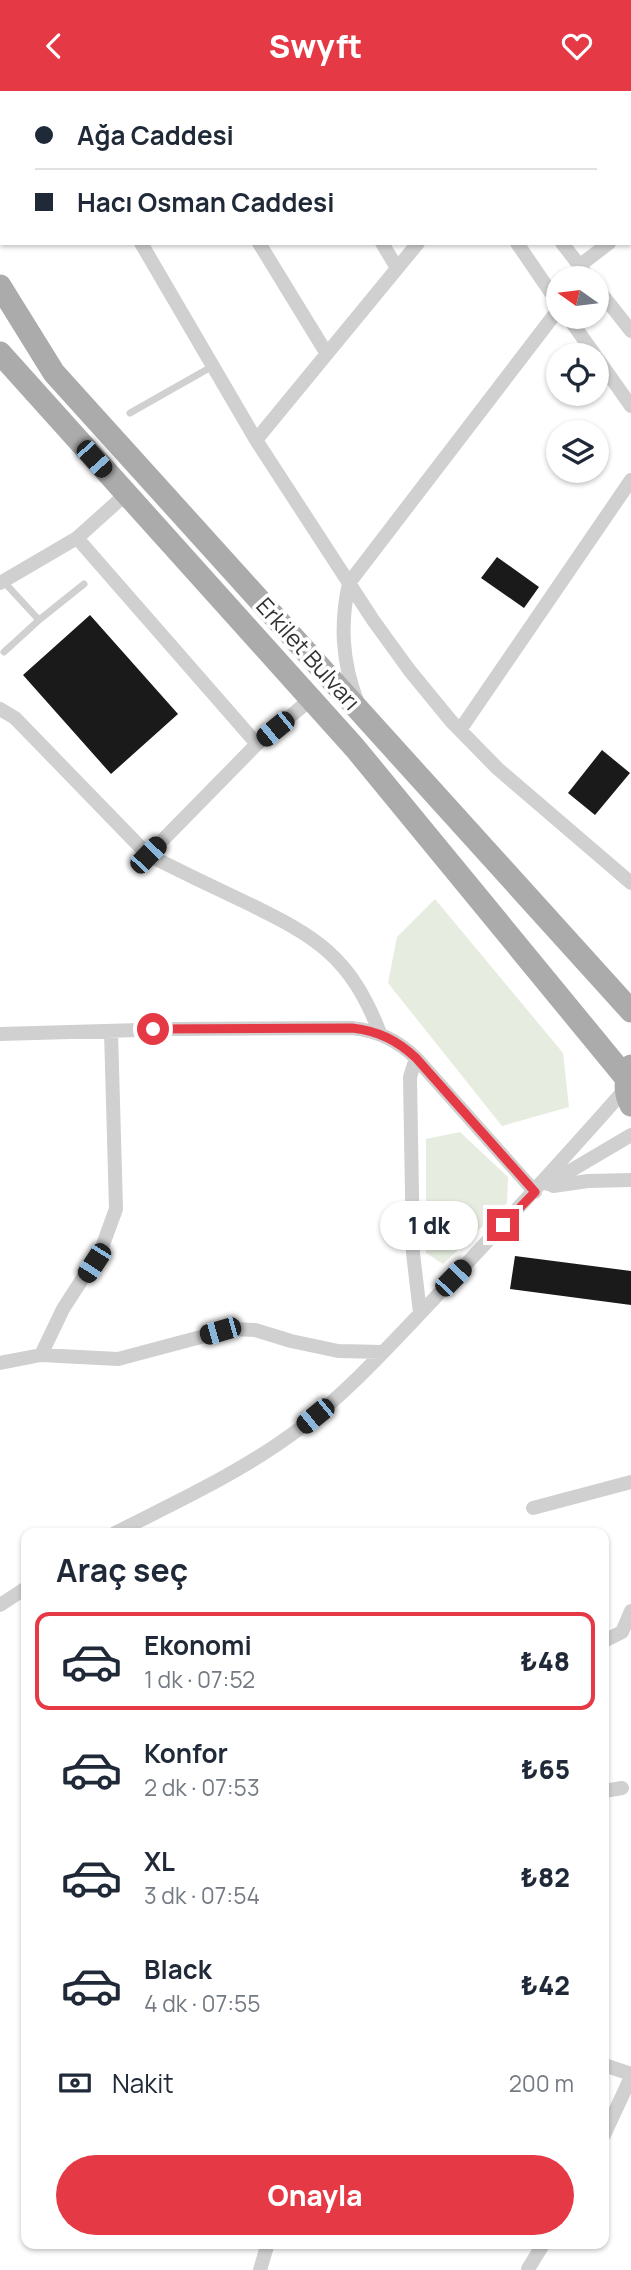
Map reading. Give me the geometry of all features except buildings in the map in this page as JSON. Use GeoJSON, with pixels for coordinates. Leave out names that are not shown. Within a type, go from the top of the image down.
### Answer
{"type":"FeatureCollection","features":[{"type":"Feature","properties":{"kind":"main road","name":"Erkilet Bulvarı"},"geometry":{"type":"LineString","coordinates":[[0,286],[54,373],[631,1011]]}},
{"type":"Feature","properties":{"kind":"main road","name":"Erkilet Bulvarı"},"geometry":{"type":"LineString","coordinates":[[0,353],[355,748],[629,1084]]}},
{"type":"Feature","properties":{"kind":"street"},"geometry":{"type":"LineString","coordinates":[[142,245],[256,440],[410,671],[460,730],[497,768],[631,883]]}},
{"type":"Feature","properties":{"kind":"street"},"geometry":{"type":"LineString","coordinates":[[260,245],[327,354]]}},
{"type":"Feature","properties":{"kind":"street"},"geometry":{"type":"LineString","coordinates":[[383,245],[397,268]]}},
{"type":"Feature","properties":{"kind":"street"},"geometry":{"type":"LineString","coordinates":[[256,440],[416,245]]}},
{"type":"Feature","properties":{"kind":"street"},"geometry":{"type":"LineString","coordinates":[[518,245],[546,285]]}},
{"type":"Feature","properties":{"kind":"street"},"geometry":{"type":"LineString","coordinates":[[563,245],[579,266],[606,245]]}},
{"type":"Feature","properties":{"kind":"street"},"geometry":{"type":"LineString","coordinates":[[609,303],[631,331]]}},
{"type":"Feature","properties":{"kind":"street"},"geometry":{"type":"LineString","coordinates":[[366,718],[352,686],[344,652],[343,617],[349,583],[546,326]]}},
{"type":"Feature","properties":{"kind":"street"},"geometry":{"type":"LineString","coordinates":[[609,375],[631,406]]}},
{"type":"Feature","properties":{"kind":"street"},"geometry":{"type":"LineString","coordinates":[[460,730],[631,480]]}},
{"type":"Feature","properties":{"kind":"street"},"geometry":{"type":"LineString","coordinates":[[2,582],[77,538],[126,494]]}},
{"type":"Feature","properties":{"kind":"street"},"geometry":{"type":"LineString","coordinates":[[77,538],[257,744]]}},
{"type":"Feature","properties":{"kind":"street"},"geometry":{"type":"LineString","coordinates":[[148,855],[257,744],[311,699]]}},
{"type":"Feature","properties":{"kind":"street"},"geometry":{"type":"LineString","coordinates":[[0,709],[15,718],[148,855],[282,919],[319,943],[356,984],[380,1034]]}},
{"type":"Feature","properties":{"kind":"street"},"geometry":{"type":"LineString","coordinates":[[0,1034],[352,1028],[380,1034],[393,1039],[416,1058],[535,1192]]}},
{"type":"Feature","properties":{"kind":"street"},"geometry":{"type":"LineString","coordinates":[[41,1355],[63,1309],[101,1250],[116,1209],[111,1031]]}},
{"type":"Feature","properties":{"kind":"street"},"geometry":{"type":"LineString","coordinates":[[416,1058],[410,1077],[414,1253],[420,1313]]}},
{"type":"Feature","properties":{"kind":"street"},"geometry":{"type":"LineString","coordinates":[[146,1526],[274,1447],[330,1404],[535,1192],[629,1084]]}},
{"type":"Feature","properties":{"kind":"street"},"geometry":{"type":"LineString","coordinates":[[535,1192],[631,1135]]}},
{"type":"Feature","properties":{"kind":"street"},"geometry":{"type":"LineString","coordinates":[[535,1192],[560,1184],[631,1180]]}},
{"type":"Feature","properties":{"kind":"street"},"geometry":{"type":"LineString","coordinates":[[0,1363],[41,1355],[118,1359],[220,1331],[243,1329],[267,1332],[338,1351],[383,1352]]}},
{"type":"Feature","properties":{"kind":"street"},"geometry":{"type":"LineString","coordinates":[[533,1508],[631,1482]]}},
{"type":"Feature","properties":{"kind":"street"},"geometry":{"type":"LineString","coordinates":[[0,1605],[21,1591]]}},
{"type":"Feature","properties":{"kind":"street"},"geometry":{"type":"LineString","coordinates":[[609,1638],[622,1632],[631,1611]]}},
{"type":"Feature","properties":{"kind":"street"},"geometry":{"type":"LineString","coordinates":[[609,1790],[622,1788]]}},
{"type":"Feature","properties":{"kind":"street"},"geometry":{"type":"LineString","coordinates":[[609,2067],[631,2076],[609,2124]]}},
{"type":"Feature","properties":{"kind":"street"},"geometry":{"type":"LineString","coordinates":[[260,2270],[266,2249]]}},
{"type":"Feature","properties":{"kind":"street"},"geometry":{"type":"LineString","coordinates":[[528,2269],[540,2249]]}},
{"type":"Feature","properties":{"kind":"lane"},"geometry":{"type":"LineString","coordinates":[[130,413],[213,366]]}},
{"type":"Feature","properties":{"kind":"lane"},"geometry":{"type":"LineString","coordinates":[[2,582],[38,620]]}},
{"type":"Feature","properties":{"kind":"lane"},"geometry":{"type":"LineString","coordinates":[[4,652],[38,620],[84,584]]}},
{"type":"Feature","properties":{"kind":"shaded area"},"geometry":{"type":"Polygon","coordinates":[[[435,899],[563,1053],[569,1107],[502,1126],[388,983],[397,937],[435,899]]]}},
{"type":"Feature","properties":{"kind":"shaded area"},"geometry":{"type":"Polygon","coordinates":[[[460,1132],[508,1177],[507,1203],[443,1264],[426,1253],[426,1139],[460,1132]]]}},
{"type":"Feature","properties":{"kind":"route"},"geometry":{"type":"LineString","coordinates":[[153,1029],[352,1028],[393,1039],[416,1058],[535,1192],[503,1225]]}}]}
